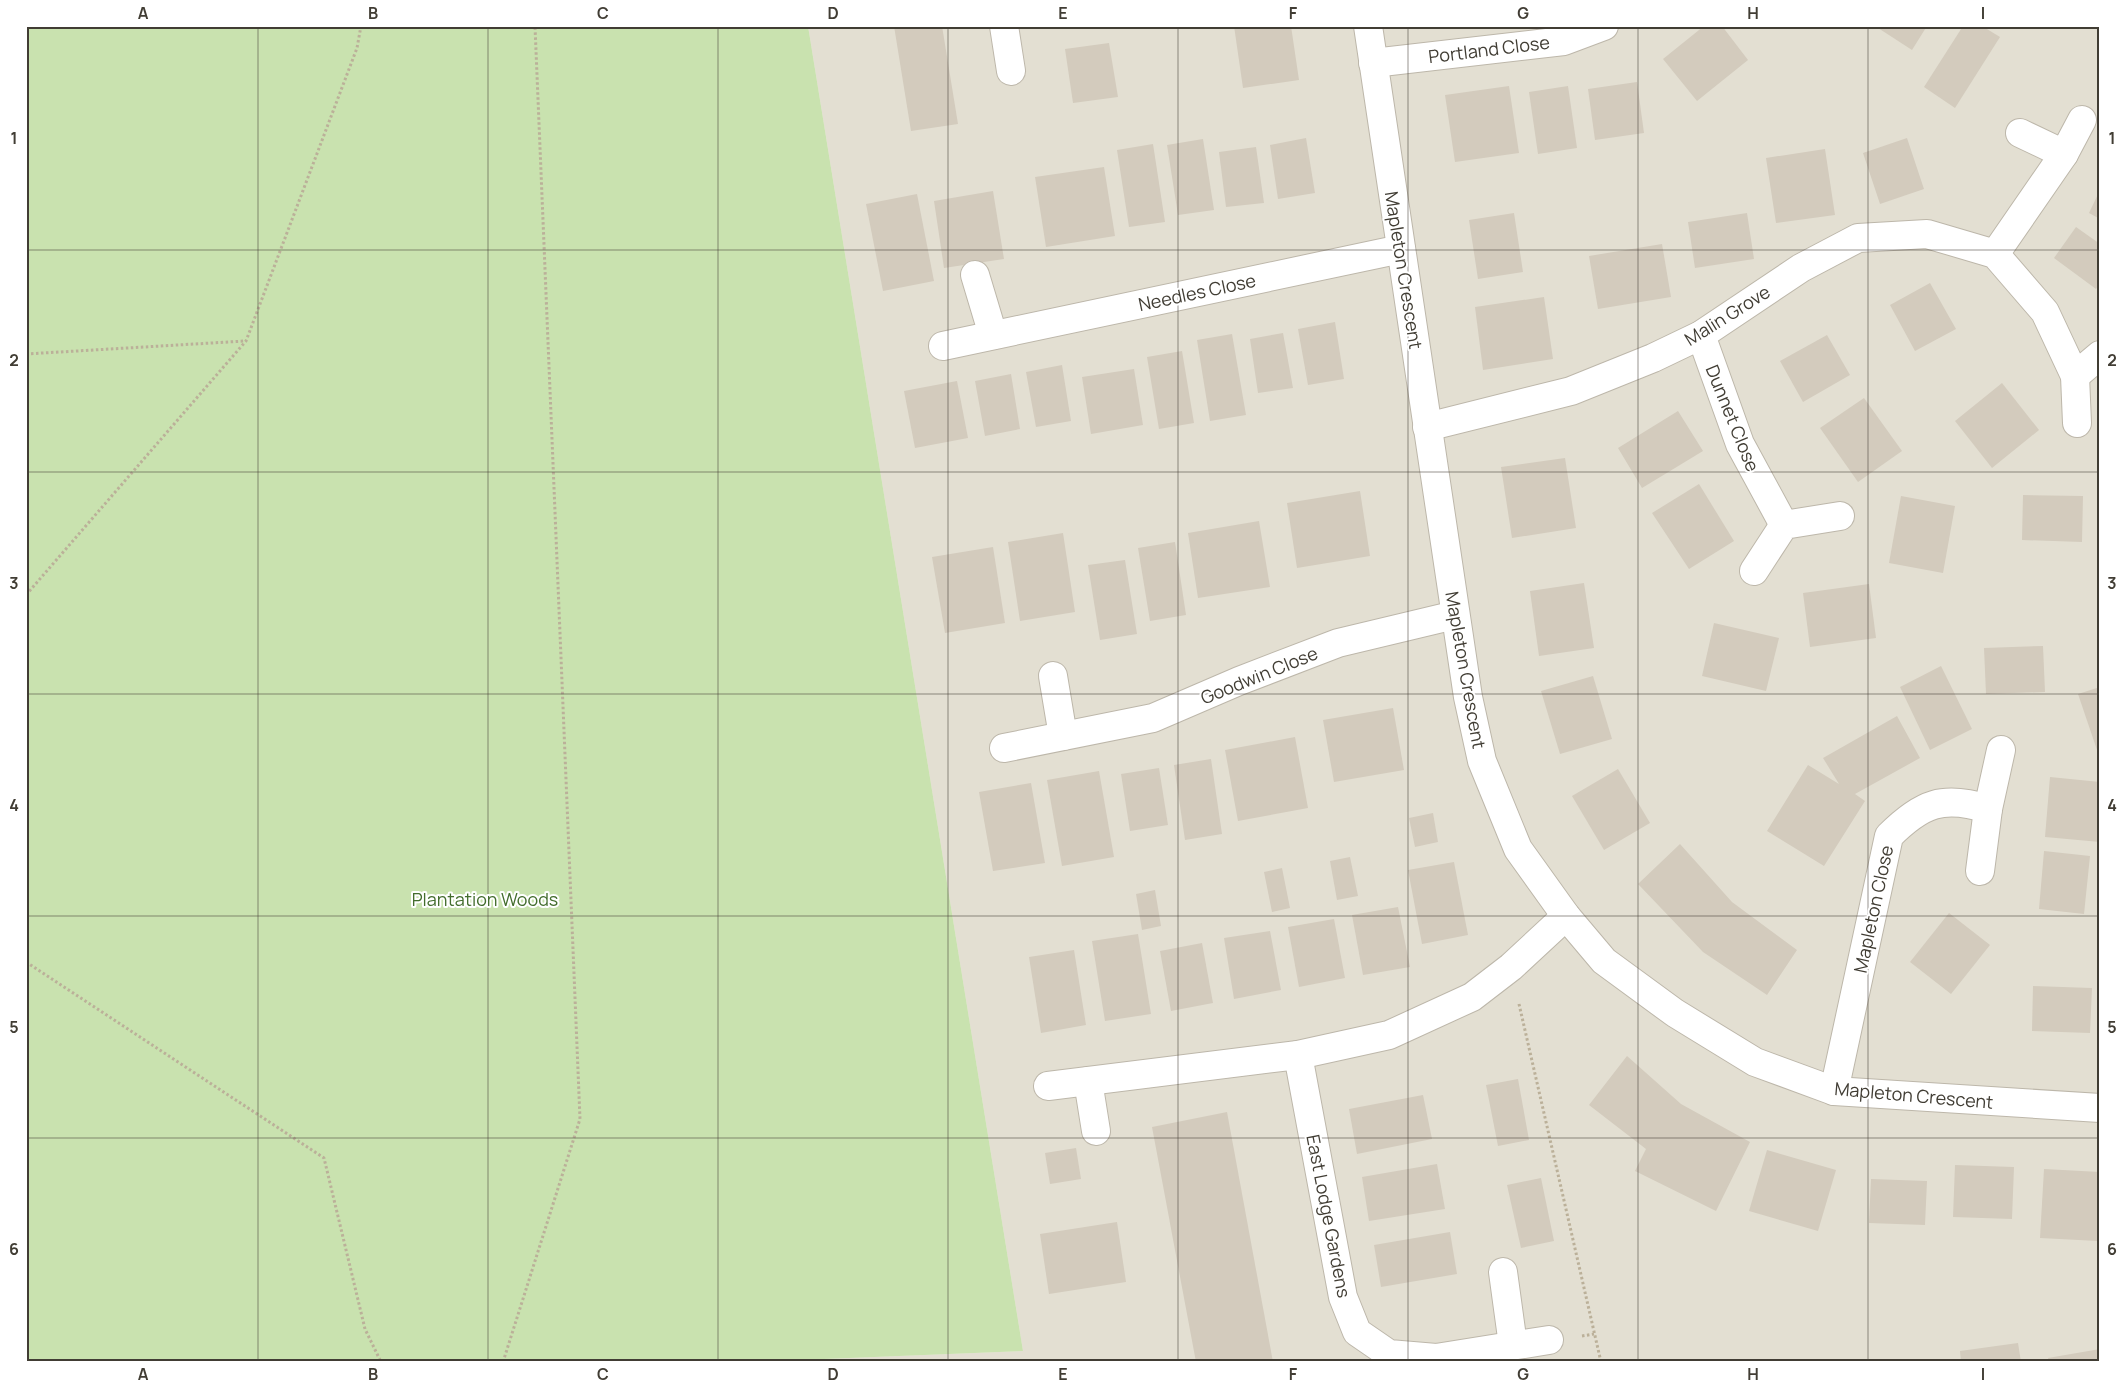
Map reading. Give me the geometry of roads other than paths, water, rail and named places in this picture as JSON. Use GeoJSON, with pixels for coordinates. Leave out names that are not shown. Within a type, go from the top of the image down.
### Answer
{"type":"FeatureCollection","features":[{"type":"Feature","properties":{"kind":"street"},"geometry":{"type":"LineString","coordinates":[[1004,26],[1011,71]]}},
{"type":"Feature","properties":{"kind":"street","name":"Mapleton Crescent"},"geometry":{"type":"LineString","coordinates":[[1368,26],[1468,696],[1482,761],[1518,849],[1566,916],[1604,961],[1675,1013],[1755,1062],[1834,1091],[2100,1108]]}},
{"type":"Feature","properties":{"kind":"street","name":"Portland Close"},"geometry":{"type":"LineString","coordinates":[[1373,63],[1564,41],[1604,26]]}},
{"type":"Feature","properties":{"kind":"street"},"geometry":{"type":"LineString","coordinates":[[2076,423],[2075,376],[2046,312],[1995,254],[2064,154],[2082,120]]}},
{"type":"Feature","properties":{"kind":"street"},"geometry":{"type":"LineString","coordinates":[[2020,133],[2064,154]]}},
{"type":"Feature","properties":{"kind":"street","name":"Malin Grove"},"geometry":{"type":"LineString","coordinates":[[1427,427],[1571,391],[1653,358],[1701,336],[1801,268],[1858,238],[1927,234],[1995,254]]}},
{"type":"Feature","properties":{"kind":"street","name":"Needles Close"},"geometry":{"type":"LineString","coordinates":[[943,346],[1400,249]]}},
{"type":"Feature","properties":{"kind":"street"},"geometry":{"type":"LineString","coordinates":[[975,276],[993,335]]}},
{"type":"Feature","properties":{"kind":"street","name":"Dunnet Close"},"geometry":{"type":"LineString","coordinates":[[1701,336],[1740,444],[1784,524]]}},
{"type":"Feature","properties":{"kind":"street"},"geometry":{"type":"LineString","coordinates":[[2075,376],[2100,355]]}},
{"type":"Feature","properties":{"kind":"street"},"geometry":{"type":"LineString","coordinates":[[1754,571],[1784,524],[1840,516]]}},
{"type":"Feature","properties":{"kind":"street","name":"Goodwin Close"},"geometry":{"type":"LineString","coordinates":[[1004,748],[1153,718],[1239,681],[1338,643],[1455,615]]}},
{"type":"Feature","properties":{"kind":"street"},"geometry":{"type":"LineString","coordinates":[[1053,676],[1063,736]]}},
{"type":"Feature","properties":{"kind":"street"},"geometry":{"type":"LineString","coordinates":[[1980,871],[1988,810],[2001,750]]}},
{"type":"Feature","properties":{"kind":"street","name":"Mapleton Close"},"geometry":{"type":"LineString","coordinates":[[1834,1091],[1889,836],[1908,818],[1933,805],[1950,802],[1970,804],[1988,810]]}},
{"type":"Feature","properties":{"kind":"street"},"geometry":{"type":"LineString","coordinates":[[1048,1086],[1298,1055],[1389,1035],[1472,998],[1511,967],[1566,916]]}},
{"type":"Feature","properties":{"kind":"street","name":"East Lodge Gardens"},"geometry":{"type":"LineString","coordinates":[[1298,1055],[1343,1297],[1357,1332],[1389,1354],[1436,1358],[1549,1340]]}},
{"type":"Feature","properties":{"kind":"street"},"geometry":{"type":"LineString","coordinates":[[1088,1081],[1096,1131]]}},
{"type":"Feature","properties":{"kind":"street"},"geometry":{"type":"LineString","coordinates":[[1502,1272],[1514,1346]]}},
{"type":"Feature","properties":{"kind":"park label","name":"Plantation Woods"},"geometry":{"type":"Point","coordinates":[485,899]}}]}
